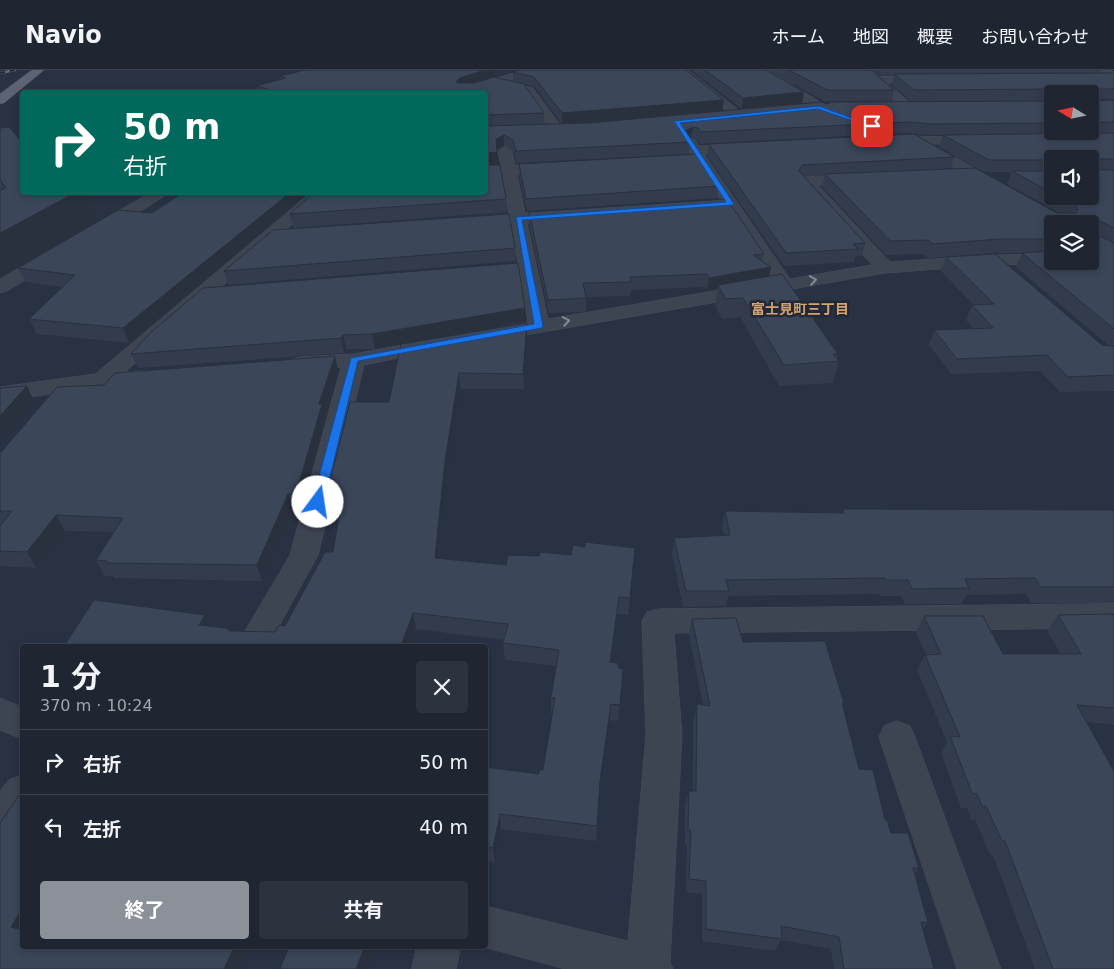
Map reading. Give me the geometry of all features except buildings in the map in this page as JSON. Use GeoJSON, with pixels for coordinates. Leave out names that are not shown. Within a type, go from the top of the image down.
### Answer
{"type":"FeatureCollection","features":[{"type":"Feature","properties":{"kind":"main road"},"geometry":{"type":"LineString","coordinates":[[0,100],[39,70]]}},
{"type":"Feature","properties":{"kind":"street"},"geometry":{"type":"LineString","coordinates":[[471,90],[534,70]]}},
{"type":"Feature","properties":{"kind":"street"},"geometry":{"type":"LineString","coordinates":[[681,70],[744,115],[721,117]]}},
{"type":"Feature","properties":{"kind":"street"},"geometry":{"type":"LineString","coordinates":[[763,70],[768,76],[819,108],[863,123]]}},
{"type":"Feature","properties":{"kind":"street"},"geometry":{"type":"LineString","coordinates":[[865,70],[913,108],[890,108]]}},
{"type":"Feature","properties":{"kind":"street"},"geometry":{"type":"LineString","coordinates":[[1098,74],[1114,77]]}},
{"type":"Feature","properties":{"kind":"street"},"geometry":{"type":"LineString","coordinates":[[496,82],[529,90],[557,130]]}},
{"type":"Feature","properties":{"kind":"street"},"geometry":{"type":"LineString","coordinates":[[801,109],[853,108]]}},
{"type":"Feature","properties":{"kind":"street"},"geometry":{"type":"LineString","coordinates":[[676,122],[784,284]]}},
{"type":"Feature","properties":{"kind":"street"},"geometry":{"type":"LineString","coordinates":[[539,130],[573,129]]}},
{"type":"Feature","properties":{"kind":"street"},"geometry":{"type":"LineString","coordinates":[[499,131],[509,170],[539,326]]}},
{"type":"Feature","properties":{"kind":"street"},"geometry":{"type":"LineString","coordinates":[[879,135],[926,141],[995,140]]}},
{"type":"Feature","properties":{"kind":"street"},"geometry":{"type":"LineString","coordinates":[[907,139],[924,144],[1046,215]]}},
{"type":"Feature","properties":{"kind":"street"},"geometry":{"type":"LineString","coordinates":[[682,160],[698,155],[762,146]]}},
{"type":"Feature","properties":{"kind":"street"},"geometry":{"type":"LineString","coordinates":[[488,171],[566,167]]}},
{"type":"Feature","properties":{"kind":"street"},"geometry":{"type":"LineString","coordinates":[[945,175],[1013,178]]}},
{"type":"Feature","properties":{"kind":"street"},"geometry":{"type":"LineString","coordinates":[[876,178],[806,181],[885,268]]}},
{"type":"Feature","properties":{"kind":"street"},"geometry":{"type":"LineString","coordinates":[[84,238],[158,195]]}},
{"type":"Feature","properties":{"kind":"street"},"geometry":{"type":"LineString","coordinates":[[102,380],[318,195]]}},
{"type":"Feature","properties":{"kind":"street"},"geometry":{"type":"LineString","coordinates":[[712,205],[731,204]]}},
{"type":"Feature","properties":{"kind":"street"},"geometry":{"type":"LineString","coordinates":[[458,223],[586,214]]}},
{"type":"Feature","properties":{"kind":"street"},"geometry":{"type":"LineString","coordinates":[[270,236],[300,234]]}},
{"type":"Feature","properties":{"kind":"street"},"geometry":{"type":"LineString","coordinates":[[0,286],[68,248]]}},
{"type":"Feature","properties":{"kind":"street"},"geometry":{"type":"LineString","coordinates":[[277,366],[354,360],[539,326],[885,268],[994,260],[1044,259]]}},
{"type":"Feature","properties":{"kind":"street"},"geometry":{"type":"LineString","coordinates":[[994,260],[1016,278]]}},
{"type":"Feature","properties":{"kind":"street"},"geometry":{"type":"LineString","coordinates":[[468,273],[528,268]]}},
{"type":"Feature","properties":{"kind":"street"},"geometry":{"type":"LineString","coordinates":[[200,295],[230,293]]}},
{"type":"Feature","properties":{"kind":"street"},"geometry":{"type":"LineString","coordinates":[[253,644],[304,555],[354,360]]}},
{"type":"Feature","properties":{"kind":"street"},"geometry":{"type":"LineString","coordinates":[[0,394],[102,380],[170,375]]}},
{"type":"Feature","properties":{"kind":"street"},"geometry":{"type":"LineString","coordinates":[[43,408],[62,386]]}},
{"type":"Feature","properties":{"kind":"street"},"geometry":{"type":"LineString","coordinates":[[488,928],[649,969],[664,735],[658,621],[1114,616]]}},
{"type":"Feature","properties":{"kind":"street"},"geometry":{"type":"LineString","coordinates":[[0,713],[20,723]]}},
{"type":"Feature","properties":{"kind":"street"},"geometry":{"type":"LineString","coordinates":[[896,737],[979,969]]}},
{"type":"Feature","properties":{"kind":"street"},"geometry":{"type":"LineString","coordinates":[[0,823],[20,795]]}},
{"type":"Feature","properties":{"kind":"street"},"geometry":{"type":"LineString","coordinates":[[434,969],[438,949]]}},
{"type":"Feature","properties":{"kind":"lane"},"geometry":{"type":"LineString","coordinates":[[877,80],[936,79]]}},
{"type":"Feature","properties":{"kind":"railway"},"geometry":{"type":"LineString","coordinates":[[0,73],[15,70]]}},
{"type":"Feature","properties":{"kind":"district","name":"富士見町三丁目"},"geometry":{"type":"Point","coordinates":[800,309]}},
{"type":"Feature","properties":{"kind":"route"},"geometry":{"type":"LineString","coordinates":[[318,502],[354,360],[539,326],[518,219],[731,204],[676,122],[819,108],[872,126]]}}]}
